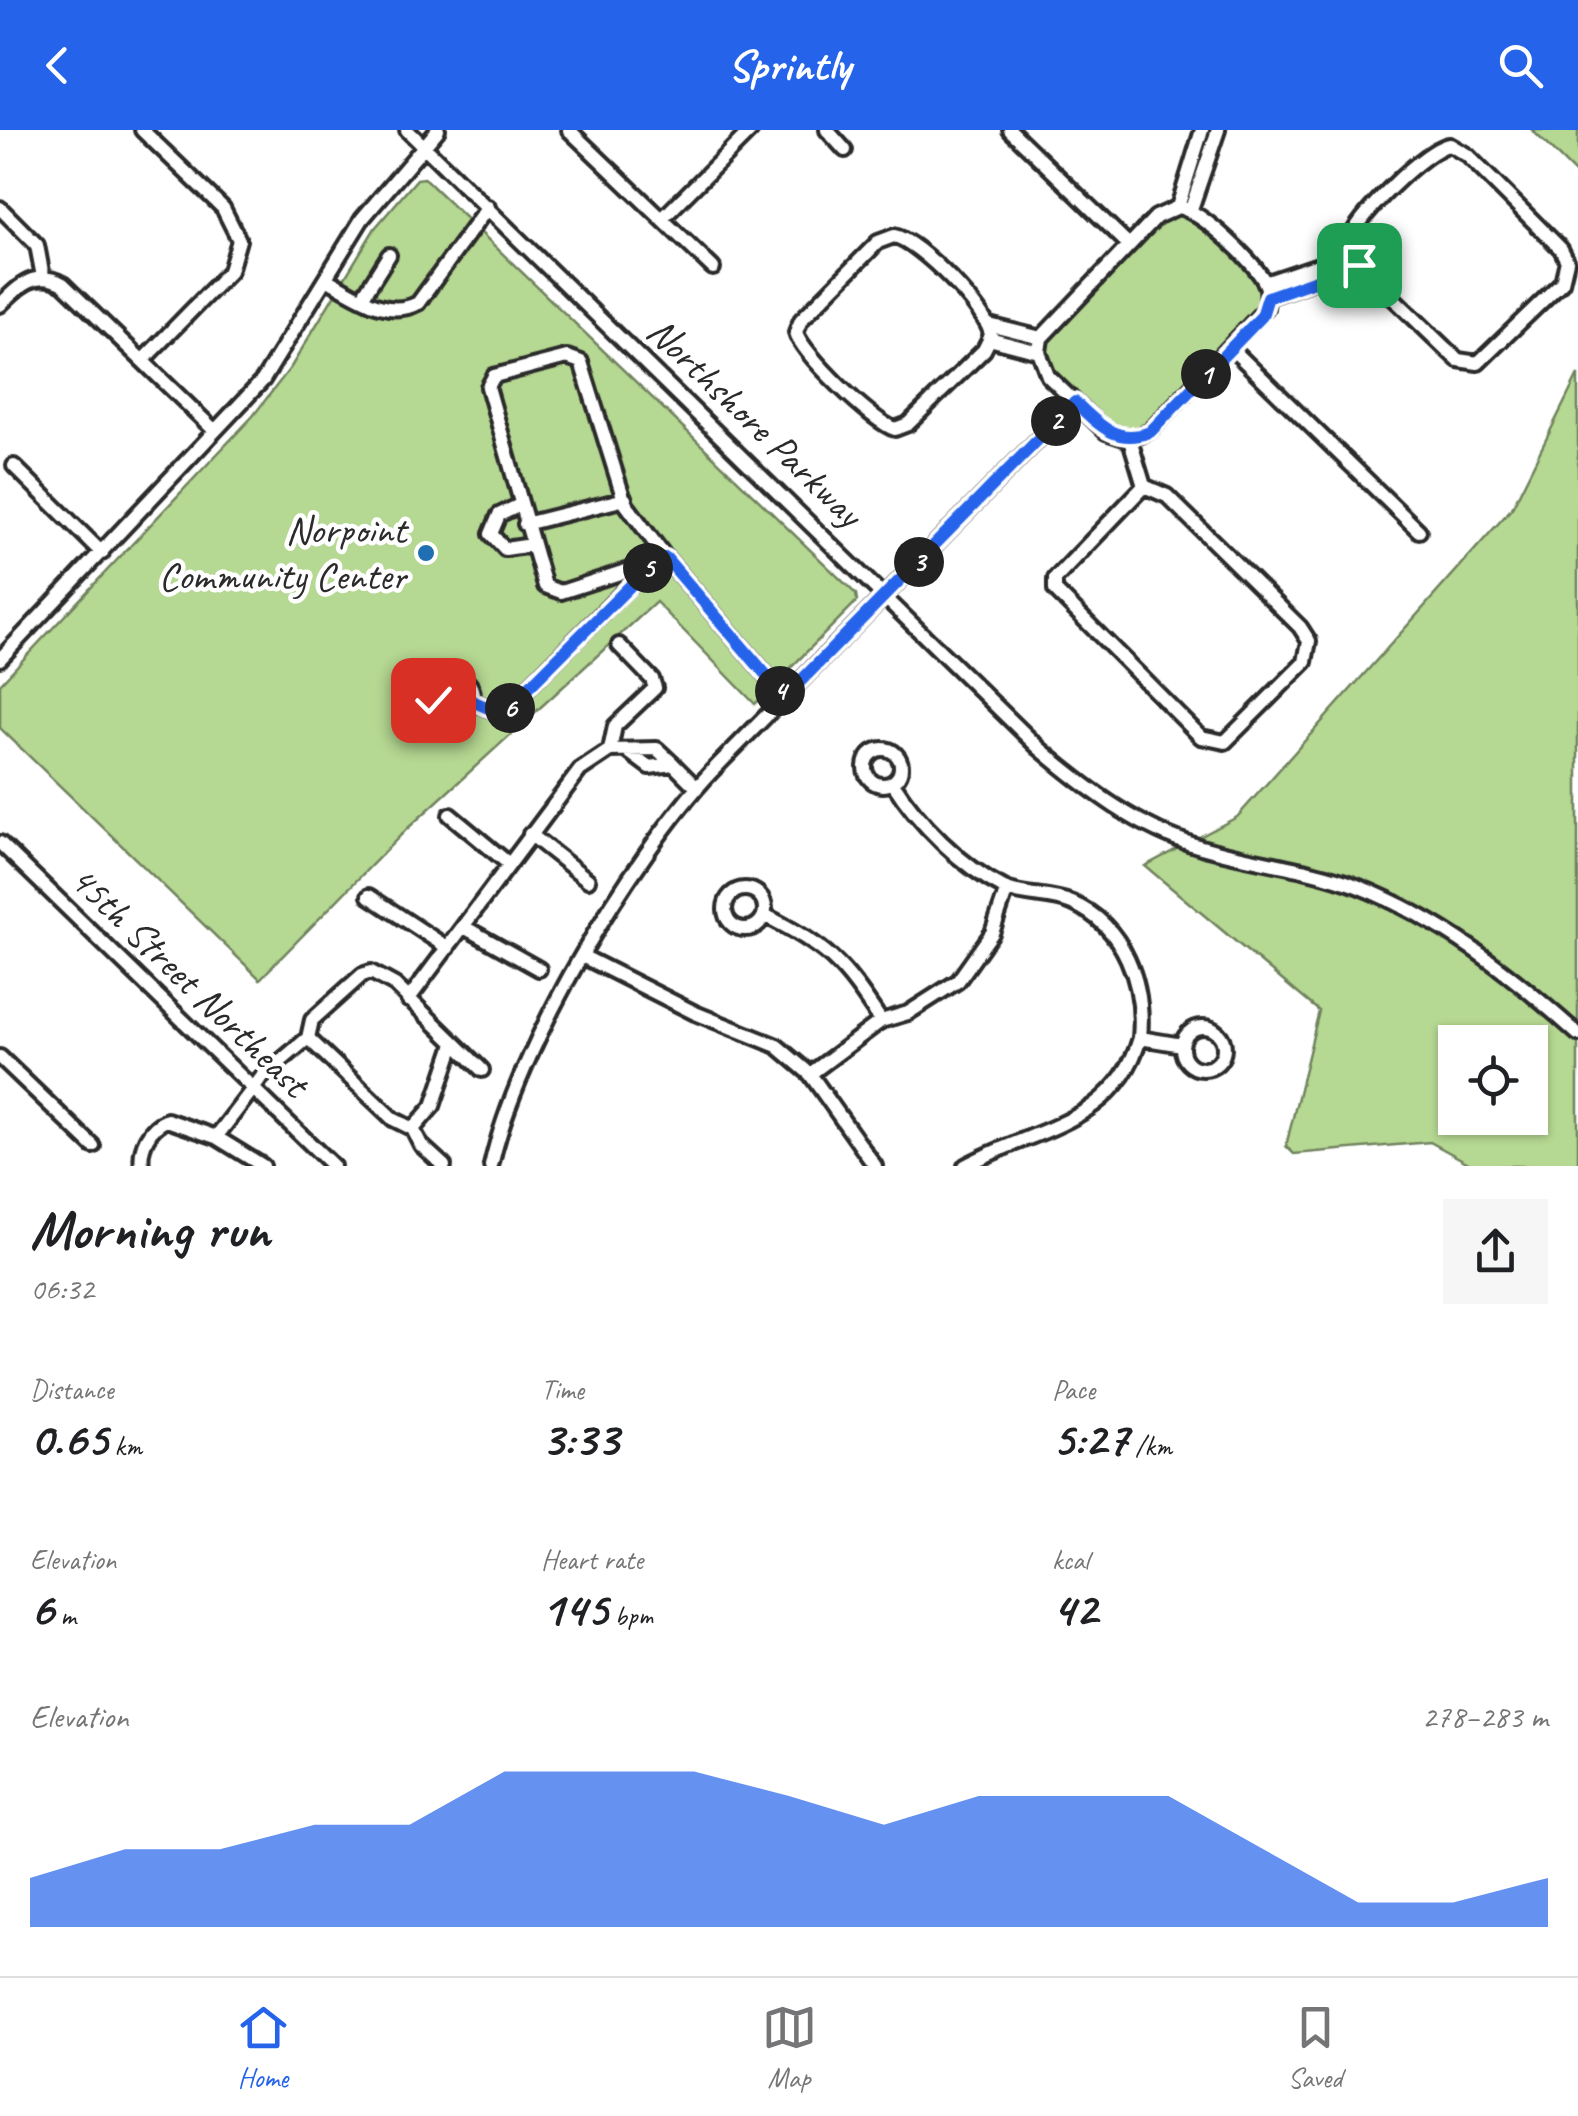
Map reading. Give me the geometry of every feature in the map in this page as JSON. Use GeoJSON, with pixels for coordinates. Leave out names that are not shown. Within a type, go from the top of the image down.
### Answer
{"type":"FeatureCollection","features":[{"type":"Feature","properties":{"kind":"street"},"geometry":{"type":"LineString","coordinates":[[142,130],[223,208],[235,226],[238,250],[230,271],[144,359]]}},
{"type":"Feature","properties":{"kind":"street","name":"Northshore Parkway"},"geometry":{"type":"LineString","coordinates":[[408,130],[1040,748],[1094,792],[1162,832],[1198,846],[1352,884],[1436,922],[1514,977],[1578,1034]]}},
{"type":"Feature","properties":{"kind":"street"},"geometry":{"type":"LineString","coordinates":[[0,659],[264,380],[362,219],[438,130]]}},
{"type":"Feature","properties":{"kind":"street"},"geometry":{"type":"LineString","coordinates":[[569,130],[713,268]]}},
{"type":"Feature","properties":{"kind":"street"},"geometry":{"type":"LineString","coordinates":[[664,218],[751,130]]}},
{"type":"Feature","properties":{"kind":"street"},"geometry":{"type":"LineString","coordinates":[[826,130],[844,150]]}},
{"type":"Feature","properties":{"kind":"street"},"geometry":{"type":"LineString","coordinates":[[1010,130],[1128,244]]}},
{"type":"Feature","properties":{"kind":"street"},"geometry":{"type":"LineString","coordinates":[[1185,208],[1202,130]]}},
{"type":"Feature","properties":{"kind":"street"},"geometry":{"type":"LineString","coordinates":[[1040,345],[1156,217],[1185,208],[1218,130]]}},
{"type":"Feature","properties":{"kind":"street"},"geometry":{"type":"LineString","coordinates":[[1450,145],[1466,154],[1562,249],[1571,279],[1486,359],[1464,362],[1355,259],[1349,236],[1363,217],[1432,150],[1450,145]]}},
{"type":"Feature","properties":{"kind":"street"},"geometry":{"type":"LineString","coordinates":[[326,279],[400,312],[418,303],[488,207]]}},
{"type":"Feature","properties":{"kind":"street"},"geometry":{"type":"LineString","coordinates":[[0,208],[37,245],[44,277]]}},
{"type":"Feature","properties":{"kind":"street"},"geometry":{"type":"LineString","coordinates":[[1185,208],[1267,290]]}},
{"type":"Feature","properties":{"kind":"street"},"geometry":{"type":"LineString","coordinates":[[989,332],[984,350],[908,424],[896,429],[878,420],[810,355],[796,332],[801,320],[878,242],[894,236],[911,242],[989,332],[1040,345]]}},
{"type":"Feature","properties":{"kind":"street"},"geometry":{"type":"LineString","coordinates":[[362,298],[389,255]]}},
{"type":"Feature","properties":{"kind":"street"},"geometry":{"type":"LineString","coordinates":[[1267,290],[1355,259]]}},
{"type":"Feature","properties":{"kind":"street"},"geometry":{"type":"LineString","coordinates":[[0,305],[20,285],[44,277],[63,284],[215,431]]}},
{"type":"Feature","properties":{"kind":"street"},"geometry":{"type":"LineString","coordinates":[[1040,345],[1048,376],[1106,432],[1130,440],[1150,432],[1262,316],[1267,290]]}},
{"type":"Feature","properties":{"kind":"street"},"geometry":{"type":"LineString","coordinates":[[1231,348],[1418,531]]}},
{"type":"Feature","properties":{"kind":"street"},"geometry":{"type":"LineString","coordinates":[[660,560],[555,592],[544,586],[488,386],[499,373],[568,357],[585,367],[624,499],[660,560],[785,697]]}},
{"type":"Feature","properties":{"kind":"street"},"geometry":{"type":"LineString","coordinates":[[491,1166],[518,1083],[584,957],[651,845],[696,788],[1075,402]]}},
{"type":"Feature","properties":{"kind":"street"},"geometry":{"type":"LineString","coordinates":[[1130,440],[1144,486],[1167,496],[1300,627],[1309,642],[1304,662],[1225,742],[1200,737],[1055,590],[1055,579],[1071,558],[1144,486]]}},
{"type":"Feature","properties":{"kind":"street"},"geometry":{"type":"LineString","coordinates":[[14,466],[102,553]]}},
{"type":"Feature","properties":{"kind":"street"},"geometry":{"type":"LineString","coordinates":[[526,524],[624,499]]}},
{"type":"Feature","properties":{"kind":"street"},"geometry":{"type":"LineString","coordinates":[[520,506],[499,515],[491,534],[505,548],[532,545]]}},
{"type":"Feature","properties":{"kind":"street"},"geometry":{"type":"LineString","coordinates":[[472,701],[502,714],[660,560]]}},
{"type":"Feature","properties":{"kind":"street"},"geometry":{"type":"LineString","coordinates":[[408,1000],[567,783],[610,750],[615,726],[654,688],[652,678],[619,645]]}},
{"type":"Feature","properties":{"kind":"street"},"geometry":{"type":"LineString","coordinates":[[610,750],[628,752],[649,767],[672,764],[696,788]]}},
{"type":"Feature","properties":{"kind":"street"},"geometry":{"type":"LineString","coordinates":[[892,782],[930,828],[1007,890],[1072,903],[1113,936],[1137,978],[1140,1038],[1119,1083],[1093,1109],[965,1166]]}},
{"type":"Feature","properties":{"kind":"street"},"geometry":{"type":"LineString","coordinates":[[450,816],[509,864]]}},
{"type":"Feature","properties":{"kind":"street"},"geometry":{"type":"LineString","coordinates":[[530,834],[588,880]]}},
{"type":"Feature","properties":{"kind":"street","name":"45th Street Northeast"},"geometry":{"type":"LineString","coordinates":[[0,843],[333,1166]]}},
{"type":"Feature","properties":{"kind":"street"},"geometry":{"type":"LineString","coordinates":[[810,1074],[881,1022],[908,1014],[958,981],[992,933],[1007,890]]}},
{"type":"Feature","properties":{"kind":"street"},"geometry":{"type":"LineString","coordinates":[[370,896],[448,948]]}},
{"type":"Feature","properties":{"kind":"street"},"geometry":{"type":"LineString","coordinates":[[764,916],[820,944],[839,961],[881,1022]]}},
{"type":"Feature","properties":{"kind":"street"},"geometry":{"type":"LineString","coordinates":[[464,927],[539,969]]}},
{"type":"Feature","properties":{"kind":"street"},"geometry":{"type":"LineString","coordinates":[[584,957],[695,1013],[778,1046],[810,1074],[875,1166]]}},
{"type":"Feature","properties":{"kind":"street"},"geometry":{"type":"LineString","coordinates":[[308,1038],[312,1020],[362,974],[381,976],[452,1047],[482,1070]]}},
{"type":"Feature","properties":{"kind":"street"},"geometry":{"type":"LineString","coordinates":[[216,1137],[254,1088],[296,1044],[308,1038]]}},
{"type":"Feature","properties":{"kind":"street"},"geometry":{"type":"LineString","coordinates":[[308,1038],[393,1120],[413,1129],[421,1145],[444,1166]]}},
{"type":"Feature","properties":{"kind":"street"},"geometry":{"type":"LineString","coordinates":[[1140,1038],[1182,1044]]}},
{"type":"Feature","properties":{"kind":"street"},"geometry":{"type":"LineString","coordinates":[[413,1129],[428,1115],[452,1047]]}},
{"type":"Feature","properties":{"kind":"street"},"geometry":{"type":"LineString","coordinates":[[0,1057],[93,1146]]}},
{"type":"Feature","properties":{"kind":"street"},"geometry":{"type":"LineString","coordinates":[[142,1166],[145,1142],[159,1123],[181,1122],[216,1137],[263,1166]]}},
{"type":"Feature","properties":{"kind":"green space"},"geometry":{"type":"Polygon","coordinates":[[[1532,130],[1578,130],[1578,176],[1532,130]]]}},
{"type":"Feature","properties":{"kind":"green space"},"geometry":{"type":"Polygon","coordinates":[[[424,178],[856,594],[857,601],[755,704],[656,602],[407,829],[260,979],[0,728],[0,684],[253,416],[291,367],[375,228],[417,179],[424,178]]]}},
{"type":"Feature","properties":{"kind":"green space"},"geometry":{"type":"Polygon","coordinates":[[[1191,209],[1259,272],[1268,297],[1150,431],[1130,440],[1106,432],[1048,376],[1041,338],[1156,217],[1191,209]]]}},
{"type":"Feature","properties":{"kind":"green space"},"geometry":{"type":"Polygon","coordinates":[[[1578,375],[1578,1166],[1474,1166],[1430,1142],[1294,1154],[1286,1146],[1319,1011],[1145,866],[1237,817],[1512,508],[1578,375]]]}},
{"type":"Feature","properties":{"kind":"place","name":"Norpoint Community Center"},"geometry":{"type":"Point","coordinates":[426,553]}},
{"type":"Feature","properties":{"kind":"route"},"geometry":{"type":"LineString","coordinates":[[433,700],[440,711],[452,716],[465,712],[472,701],[502,714],[654,562],[666,558],[785,697],[1075,402],[1106,432],[1130,440],[1150,432],[1262,316],[1268,297],[1359,265]]}}]}
